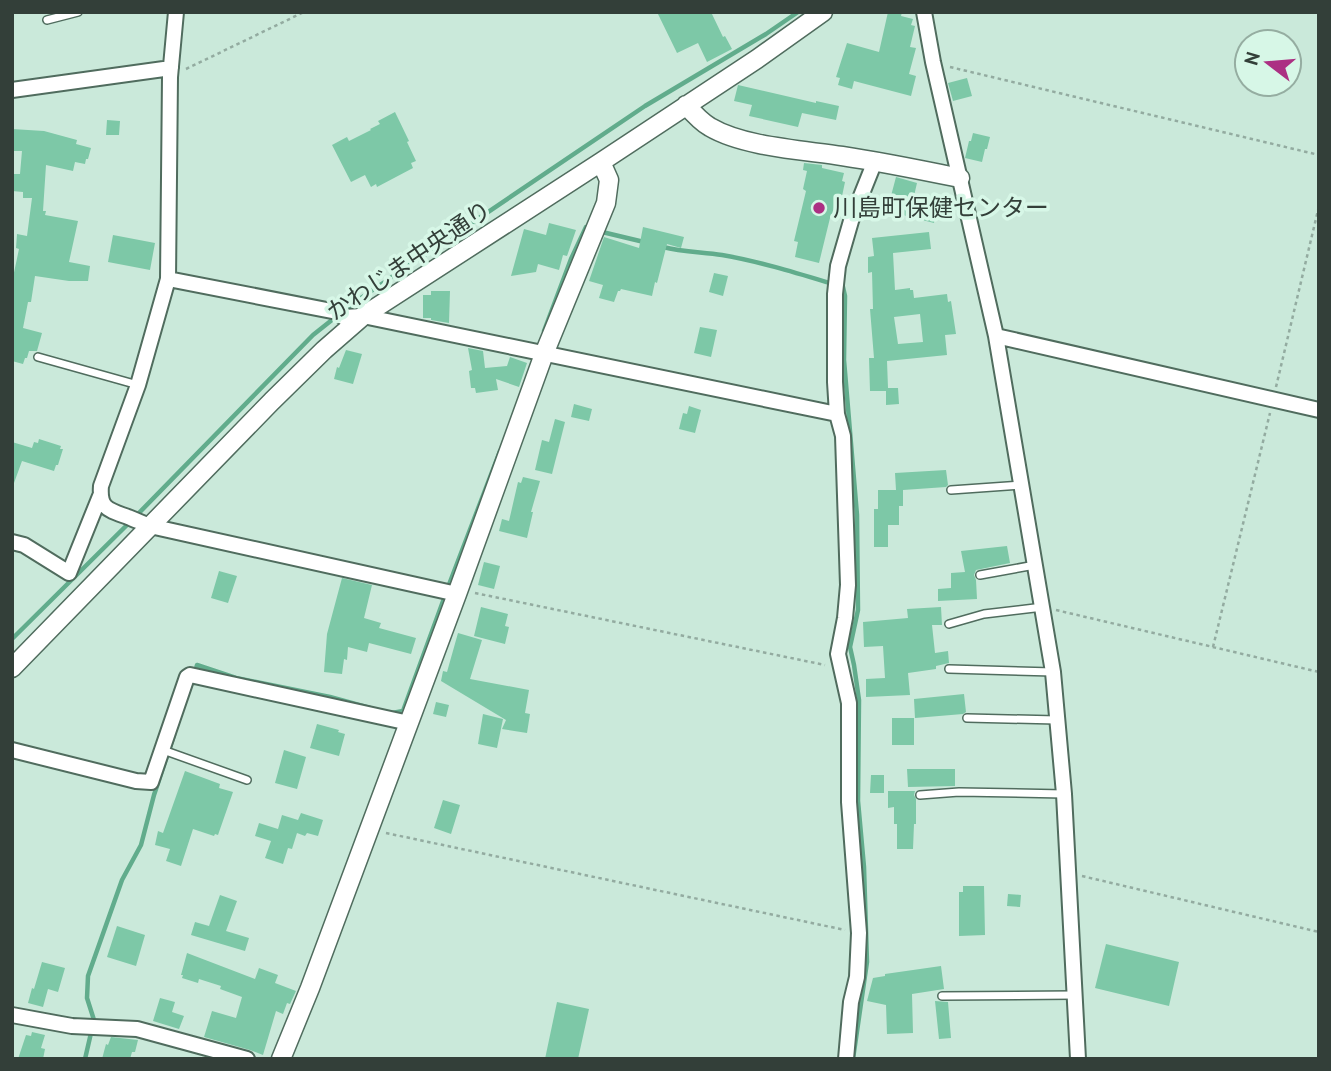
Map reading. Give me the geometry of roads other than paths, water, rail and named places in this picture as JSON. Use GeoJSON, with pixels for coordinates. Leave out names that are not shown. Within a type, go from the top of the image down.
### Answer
{"type":"FeatureCollection","features":[{"type":"Feature","properties":{"kind":"street"},"geometry":{"type":"LineString","coordinates":[[12,542],[24,545],[69,573],[100,496],[101,486],[138,385],[168,279],[171,73],[176,12]]}},
{"type":"Feature","properties":{"kind":"street","name":"かわじま中央通り"},"geometry":{"type":"LineString","coordinates":[[12,668],[138,521],[363,316],[757,59],[823,12]]}},
{"type":"Feature","properties":{"kind":"street"},"geometry":{"type":"LineString","coordinates":[[924,12],[996,336],[1053,672],[1065,794],[1078,1059]]}},
{"type":"Feature","properties":{"kind":"street"},"geometry":{"type":"LineString","coordinates":[[12,90],[171,73]]}},
{"type":"Feature","properties":{"kind":"street"},"geometry":{"type":"LineString","coordinates":[[686,105],[709,127],[734,138],[876,161],[960,178]]}},
{"type":"Feature","properties":{"kind":"street"},"geometry":{"type":"LineString","coordinates":[[846,1059],[851,1002],[857,977],[859,933],[849,802],[849,703],[838,654],[848,585],[843,436],[836,414],[835,295],[838,266],[851,220],[876,161]]}},
{"type":"Feature","properties":{"kind":"street"},"geometry":{"type":"LineString","coordinates":[[281,1059],[369,830],[544,354],[606,203],[609,180],[601,162]]}},
{"type":"Feature","properties":{"kind":"street"},"geometry":{"type":"LineString","coordinates":[[168,279],[340,314],[363,316],[836,414]]}},
{"type":"Feature","properties":{"kind":"street"},"geometry":{"type":"LineString","coordinates":[[996,336],[1319,410]]}},
{"type":"Feature","properties":{"kind":"street"},"geometry":{"type":"LineString","coordinates":[[100,496],[103,505],[110,511],[138,521],[457,592]]}},
{"type":"Feature","properties":{"kind":"street"},"geometry":{"type":"LineString","coordinates":[[12,750],[136,781],[151,782],[187,677],[190,675],[408,723]]}},
{"type":"Feature","properties":{"kind":"street"},"geometry":{"type":"LineString","coordinates":[[12,1015],[72,1026],[137,1029],[247,1059]]}},
{"type":"Feature","properties":{"kind":"lane"},"geometry":{"type":"LineString","coordinates":[[47,20],[78,12]]}},
{"type":"Feature","properties":{"kind":"lane"},"geometry":{"type":"LineString","coordinates":[[38,357],[138,385]]}},
{"type":"Feature","properties":{"kind":"lane"},"geometry":{"type":"LineString","coordinates":[[951,490],[1023,485]]}},
{"type":"Feature","properties":{"kind":"lane"},"geometry":{"type":"LineString","coordinates":[[981,575],[1036,565]]}},
{"type":"Feature","properties":{"kind":"lane"},"geometry":{"type":"LineString","coordinates":[[949,624],[984,614],[1042,607]]}},
{"type":"Feature","properties":{"kind":"lane"},"geometry":{"type":"LineString","coordinates":[[949,670],[1053,672]]}},
{"type":"Feature","properties":{"kind":"lane"},"geometry":{"type":"LineString","coordinates":[[967,718],[1058,720]]}},
{"type":"Feature","properties":{"kind":"lane"},"geometry":{"type":"LineString","coordinates":[[163,750],[247,780]]}},
{"type":"Feature","properties":{"kind":"lane"},"geometry":{"type":"LineString","coordinates":[[920,795],[959,792],[1065,794]]}},
{"type":"Feature","properties":{"kind":"lane"},"geometry":{"type":"LineString","coordinates":[[943,996],[1074,995]]}},
{"type":"Feature","properties":{"kind":"waterway"},"geometry":{"type":"LineString","coordinates":[[136,516],[313,335],[352,304],[645,106],[798,12]]}},
{"type":"Feature","properties":{"kind":"waterway"},"geometry":{"type":"LineString","coordinates":[[544,331],[571,259],[586,227],[590,228]]}},
{"type":"Feature","properties":{"kind":"waterway"},"geometry":{"type":"LineString","coordinates":[[598,231],[644,242]]}},
{"type":"Feature","properties":{"kind":"waterway"},"geometry":{"type":"LineString","coordinates":[[663,247],[753,261],[843,287],[844,360],[857,515],[858,610],[850,647],[859,700],[858,801],[864,867],[867,962],[853,1059]]}},
{"type":"Feature","properties":{"kind":"waterway"},"geometry":{"type":"LineString","coordinates":[[392,713],[403,711],[500,451]]}},
{"type":"Feature","properties":{"kind":"waterway"},"geometry":{"type":"LineString","coordinates":[[12,639],[130,522]]}},
{"type":"Feature","properties":{"kind":"waterway"},"geometry":{"type":"LineString","coordinates":[[195,673],[197,665],[236,678],[370,708]]}},
{"type":"Feature","properties":{"kind":"waterway"},"geometry":{"type":"LineString","coordinates":[[85,1059],[94,1020],[87,998],[88,976],[122,880],[141,845],[174,735]]}},
{"type":"Feature","properties":{"kind":"place","name":"川島町保健センター"},"geometry":{"type":"Point","coordinates":[819,208]}}]}
